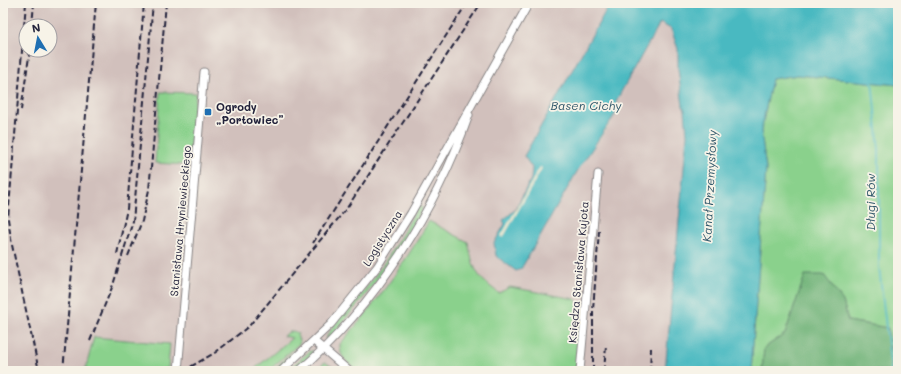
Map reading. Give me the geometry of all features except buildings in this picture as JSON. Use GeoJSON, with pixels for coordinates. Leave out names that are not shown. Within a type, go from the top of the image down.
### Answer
{"type":"FeatureCollection","features":[{"type":"Feature","properties":{"kind":"street","name":"Logistyczna"},"geometry":{"type":"LineString","coordinates":[[281,371],[314,341],[349,304],[383,258],[529,3]]}},
{"type":"Feature","properties":{"kind":"street","name":"Stanisława Hryniewieckiego"},"geometry":{"type":"LineString","coordinates":[[178,371],[204,72]]}},
{"type":"Feature","properties":{"kind":"street","name":"Logistyczna"},"geometry":{"type":"LineString","coordinates":[[299,371],[324,349],[349,322],[377,287],[407,242],[447,170],[476,97]]}},
{"type":"Feature","properties":{"kind":"street","name":"Księdza Stanisława Kujota"},"geometry":{"type":"LineString","coordinates":[[580,371],[598,174]]}},
{"type":"Feature","properties":{"kind":"street"},"geometry":{"type":"LineString","coordinates":[[314,341],[349,371]]}},
{"type":"Feature","properties":{"kind":"shaded area"},"geometry":{"type":"Polygon","coordinates":[[[3,3],[610,3],[524,156],[532,168],[531,179],[515,210],[504,218],[505,224],[494,243],[521,269],[578,170],[610,124],[616,101],[660,23],[671,29],[678,49],[678,69],[683,106],[685,110],[687,135],[665,371],[3,371],[3,3]]]}},
{"type":"Feature","properties":{"kind":"green space"},"geometry":{"type":"Polygon","coordinates":[[[798,75],[898,85],[898,371],[892,371],[888,328],[848,321],[843,301],[805,276],[785,334],[764,348],[762,371],[751,371],[766,169],[761,131],[772,79],[798,75]]]}},
{"type":"Feature","properties":{"kind":"green space"},"geometry":{"type":"Polygon","coordinates":[[[160,92],[196,93],[191,143],[186,165],[155,163],[160,92]]]}},
{"type":"Feature","properties":{"kind":"green space"},"geometry":{"type":"Polygon","coordinates":[[[450,151],[439,179],[435,177],[450,151]]]}},
{"type":"Feature","properties":{"kind":"green space"},"geometry":{"type":"Polygon","coordinates":[[[418,206],[423,208],[388,265],[340,326],[326,339],[333,327],[383,265],[418,206]]]}},
{"type":"Feature","properties":{"kind":"green space"},"geometry":{"type":"Polygon","coordinates":[[[429,221],[468,242],[474,266],[480,277],[499,293],[510,287],[575,299],[582,307],[576,371],[358,371],[348,363],[341,353],[340,344],[388,285],[429,221]]]}},
{"type":"Feature","properties":{"kind":"green space"},"geometry":{"type":"Polygon","coordinates":[[[805,275],[824,275],[843,301],[848,321],[888,328],[892,371],[762,371],[764,348],[785,334],[805,275]]]}},
{"type":"Feature","properties":{"kind":"green space"},"geometry":{"type":"Polygon","coordinates":[[[293,331],[298,333],[297,335],[300,343],[268,371],[252,371],[292,338],[283,336],[293,331]]]}},
{"type":"Feature","properties":{"kind":"green space"},"geometry":{"type":"Polygon","coordinates":[[[94,337],[170,344],[168,368],[157,371],[85,371],[94,337]]]}},
{"type":"Feature","properties":{"kind":"green space"},"geometry":{"type":"Polygon","coordinates":[[[301,345],[293,356],[276,371],[272,371],[301,345]]]}},
{"type":"Feature","properties":{"kind":"green space"},"geometry":{"type":"Polygon","coordinates":[[[310,351],[313,351],[312,354],[293,371],[286,371],[310,351]]]}},
{"type":"Feature","properties":{"kind":"green space"},"geometry":{"type":"Polygon","coordinates":[[[325,362],[339,371],[314,371],[325,362]]]}},
{"type":"Feature","properties":{"kind":"water"},"geometry":{"type":"Polygon","coordinates":[[[610,3],[898,3],[898,85],[798,75],[772,79],[761,131],[766,169],[751,371],[665,371],[687,135],[685,110],[683,106],[678,69],[678,49],[671,29],[660,23],[616,101],[618,110],[578,170],[521,269],[516,271],[496,256],[494,243],[505,224],[503,220],[515,210],[531,179],[532,168],[524,156],[610,3]]]}},
{"type":"Feature","properties":{"kind":"pier"},"geometry":{"type":"Polygon","coordinates":[[[540,167],[542,168],[503,238],[501,236],[540,167]]]}},
{"type":"Feature","properties":{"kind":"waterway","name":"Długi Rów"},"geometry":{"type":"LineString","coordinates":[[872,81],[879,149],[879,267],[891,371]]}},
{"type":"Feature","properties":{"kind":"railway"},"geometry":{"type":"LineString","coordinates":[[26,3],[8,219],[12,245],[39,371]]}},
{"type":"Feature","properties":{"kind":"railway"},"geometry":{"type":"LineString","coordinates":[[33,18],[34,3]]}},
{"type":"Feature","properties":{"kind":"railway"},"geometry":{"type":"LineString","coordinates":[[63,371],[96,3]]}},
{"type":"Feature","properties":{"kind":"railway"},"geometry":{"type":"LineString","coordinates":[[117,254],[127,209],[144,3]]}},
{"type":"Feature","properties":{"kind":"railway"},"geometry":{"type":"LineString","coordinates":[[90,341],[113,285],[133,221],[153,3]]}},
{"type":"Feature","properties":{"kind":"railway"},"geometry":{"type":"LineString","coordinates":[[128,256],[142,221],[149,190],[166,3]]}},
{"type":"Feature","properties":{"kind":"railway"},"geometry":{"type":"LineString","coordinates":[[313,243],[467,3]]}},
{"type":"Feature","properties":{"kind":"railway"},"geometry":{"type":"LineString","coordinates":[[183,371],[216,352],[249,326],[347,208],[481,3]]}},
{"type":"Feature","properties":{"kind":"railway"},"geometry":{"type":"LineString","coordinates":[[21,110],[29,58]]}},
{"type":"Feature","properties":{"kind":"railway"},"geometry":{"type":"LineString","coordinates":[[593,371],[593,310],[599,231]]}},
{"type":"Feature","properties":{"kind":"railway"},"geometry":{"type":"LineString","coordinates":[[604,371],[606,346]]}},
{"type":"Feature","properties":{"kind":"railway"},"geometry":{"type":"LineString","coordinates":[[650,371],[651,348]]}},
{"type":"Feature","properties":{"kind":"place","name":"Ogrody „Portowiec”"},"geometry":{"type":"Point","coordinates":[208,112]}},
{"type":"Feature","properties":{"kind":"water label","name":"Basen Cichy"},"geometry":{"type":"Point","coordinates":[586,105]}},
{"type":"Feature","properties":{"kind":"water label","name":"Kanał Przemysłowy"},"geometry":{"type":"Point","coordinates":[709,186]}}]}
